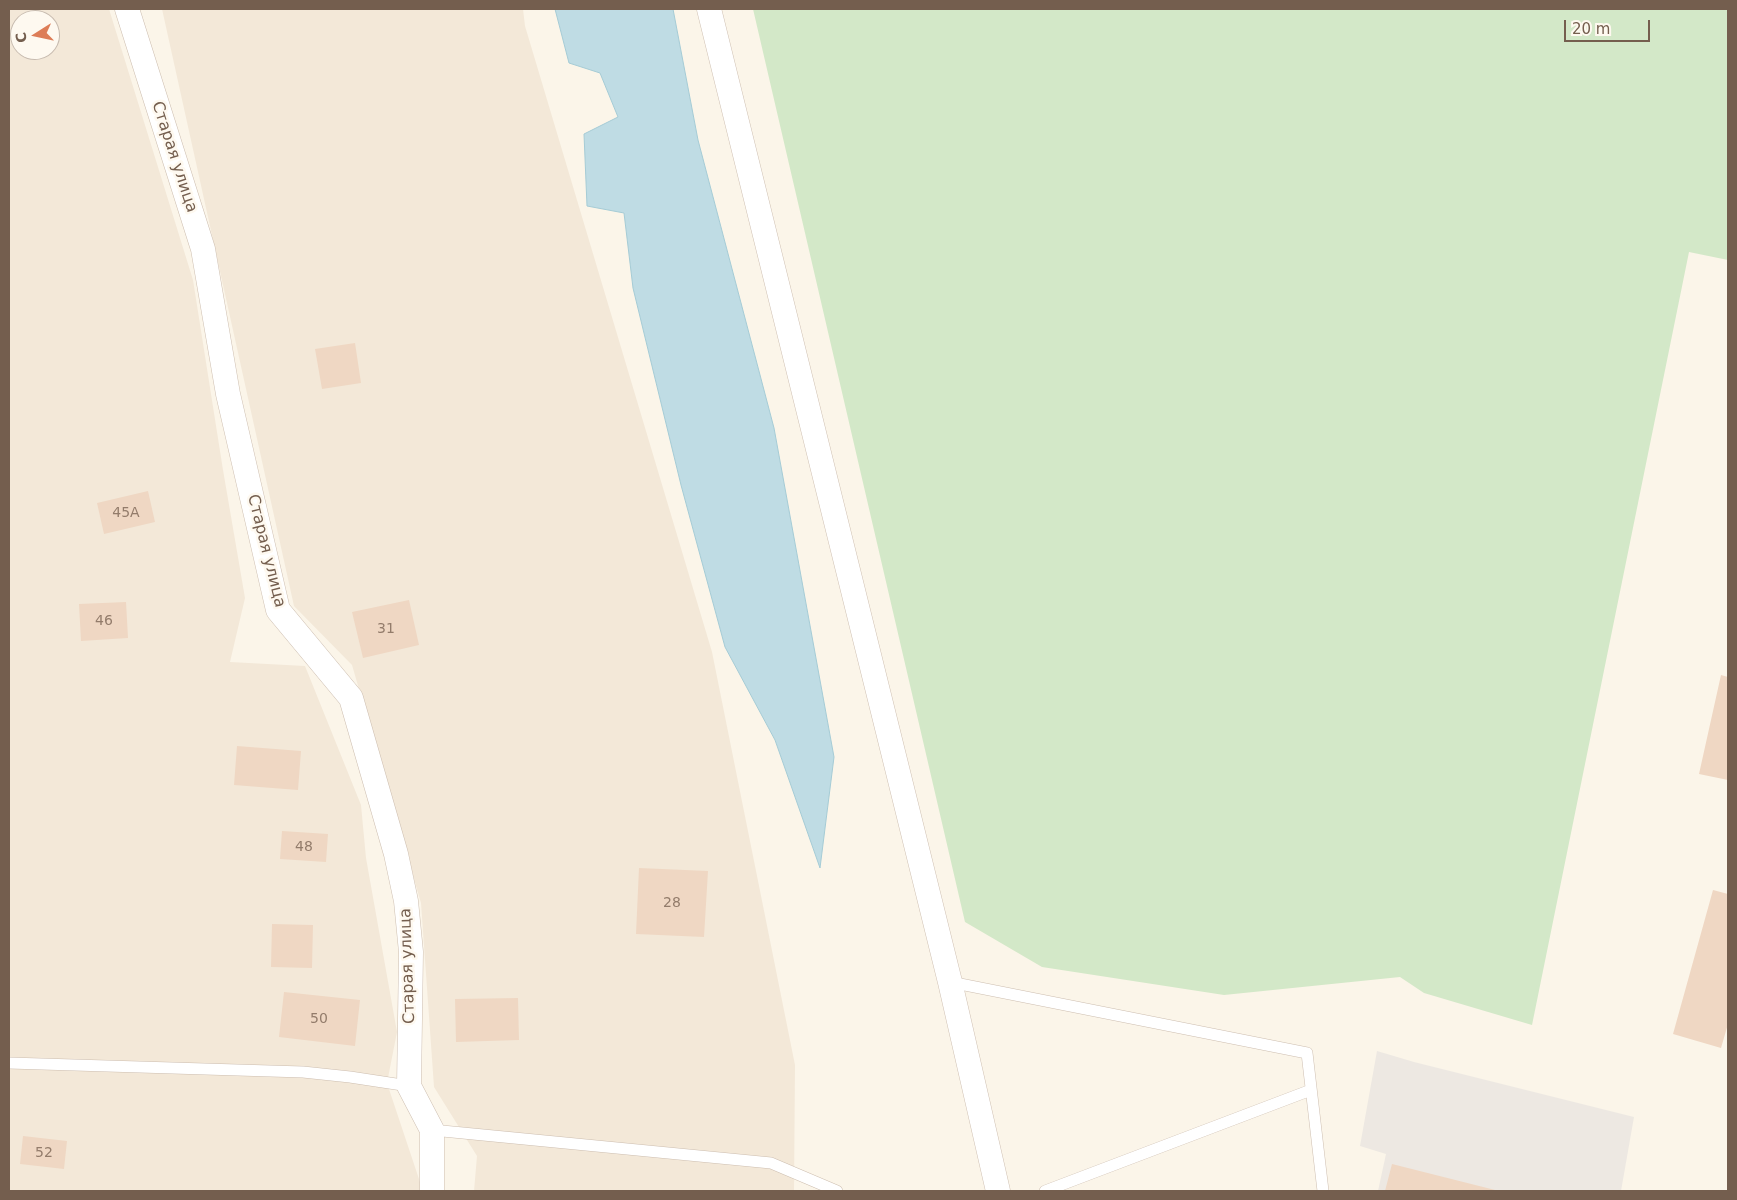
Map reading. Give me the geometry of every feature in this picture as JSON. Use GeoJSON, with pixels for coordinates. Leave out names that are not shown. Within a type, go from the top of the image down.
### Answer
{"type":"FeatureCollection","features":[{"type":"Feature","properties":{"kind":"street","name":"Старая улица"},"geometry":{"type":"LineString","coordinates":[[127,9],[203,249],[228,394],[278,610],[351,698],[396,854],[406,901],[411,952],[410,1086],[432,1130],[432,1191]]}},
{"type":"Feature","properties":{"kind":"street"},"geometry":{"type":"LineString","coordinates":[[709,9],[950,982],[998,1191]]}},
{"type":"Feature","properties":{"kind":"lane"},"geometry":{"type":"LineString","coordinates":[[950,982],[1307,1053],[1323,1191]]}},
{"type":"Feature","properties":{"kind":"lane"},"geometry":{"type":"LineString","coordinates":[[9,1063],[303,1072],[410,1086]]}},
{"type":"Feature","properties":{"kind":"lane"},"geometry":{"type":"LineString","coordinates":[[1045,1191],[1311,1090]]}},
{"type":"Feature","properties":{"kind":"lane"},"geometry":{"type":"LineString","coordinates":[[432,1130],[771,1163],[837,1191]]}},
{"type":"Feature","properties":{"kind":"shaded area"},"geometry":{"type":"Polygon","coordinates":[[[9,9],[109,9],[193,280],[245,598],[230,662],[305,666],[361,805],[366,858],[397,1032],[387,1083],[423,1191],[9,1191],[9,9]]]}},
{"type":"Feature","properties":{"kind":"shaded area"},"geometry":{"type":"Polygon","coordinates":[[[162,9],[523,9],[525,26],[712,652],[795,1065],[794,1191],[474,1191],[477,1156],[434,1087],[421,903],[352,665],[294,606],[162,9]]]}},
{"type":"Feature","properties":{"kind":"shaded area"},"geometry":{"type":"Polygon","coordinates":[[[1377,1051],[1634,1117],[1621,1191],[1378,1191],[1386,1154],[1360,1146],[1377,1051]]]}},
{"type":"Feature","properties":{"kind":"green space"},"geometry":{"type":"Polygon","coordinates":[[[753,9],[1728,9],[1728,260],[1689,252],[1532,1025],[1424,993],[1400,977],[1224,995],[1042,967],[965,922],[753,9]]]}},
{"type":"Feature","properties":{"kind":"water"},"geometry":{"type":"Polygon","coordinates":[[[555,9],[673,9],[698,140],[774,428],[834,757],[820,868],[775,740],[725,647],[681,485],[633,288],[624,213],[587,206],[584,134],[618,117],[600,73],[569,63],[555,9]]]}},
{"type":"Feature","properties":{"kind":"building"},"geometry":{"type":"Polygon","coordinates":[[[355,343],[361,383],[322,389],[315,349],[355,343]]]}},
{"type":"Feature","properties":{"kind":"building"},"geometry":{"type":"Polygon","coordinates":[[[148,491],[155,522],[104,534],[97,503],[148,491]]]}},
{"type":"Feature","properties":{"kind":"building"},"geometry":{"type":"Polygon","coordinates":[[[409,600],[419,645],[363,658],[352,612],[409,600]]]}},
{"type":"Feature","properties":{"kind":"building"},"geometry":{"type":"Polygon","coordinates":[[[126,602],[128,638],[81,641],[79,604],[126,602]]]}},
{"type":"Feature","properties":{"kind":"building"},"geometry":{"type":"Polygon","coordinates":[[[1721,675],[1728,677],[1728,780],[1699,774],[1721,675]]]}},
{"type":"Feature","properties":{"kind":"building"},"geometry":{"type":"Polygon","coordinates":[[[237,746],[301,751],[298,790],[234,785],[237,746]]]}},
{"type":"Feature","properties":{"kind":"building"},"geometry":{"type":"Polygon","coordinates":[[[282,831],[328,834],[326,862],[280,859],[282,831]]]}},
{"type":"Feature","properties":{"kind":"building"},"geometry":{"type":"Polygon","coordinates":[[[639,868],[708,871],[704,937],[636,934],[639,868]]]}},
{"type":"Feature","properties":{"kind":"building"},"geometry":{"type":"Polygon","coordinates":[[[1713,890],[1728,894],[1728,1024],[1721,1048],[1673,1034],[1713,890]]]}},
{"type":"Feature","properties":{"kind":"building"},"geometry":{"type":"Polygon","coordinates":[[[272,924],[313,925],[312,968],[271,967],[272,924]]]}},
{"type":"Feature","properties":{"kind":"building"},"geometry":{"type":"Polygon","coordinates":[[[284,992],[360,1000],[355,1046],[279,1037],[284,992]]]}},
{"type":"Feature","properties":{"kind":"building"},"geometry":{"type":"Polygon","coordinates":[[[518,998],[519,1040],[456,1042],[455,999],[518,998]]]}},
{"type":"Feature","properties":{"kind":"building"},"geometry":{"type":"Polygon","coordinates":[[[23,1136],[67,1141],[64,1169],[20,1164],[23,1136]]]}},
{"type":"Feature","properties":{"kind":"building"},"geometry":{"type":"Polygon","coordinates":[[[1392,1164],[1499,1191],[1385,1191],[1392,1164]]]}}]}
